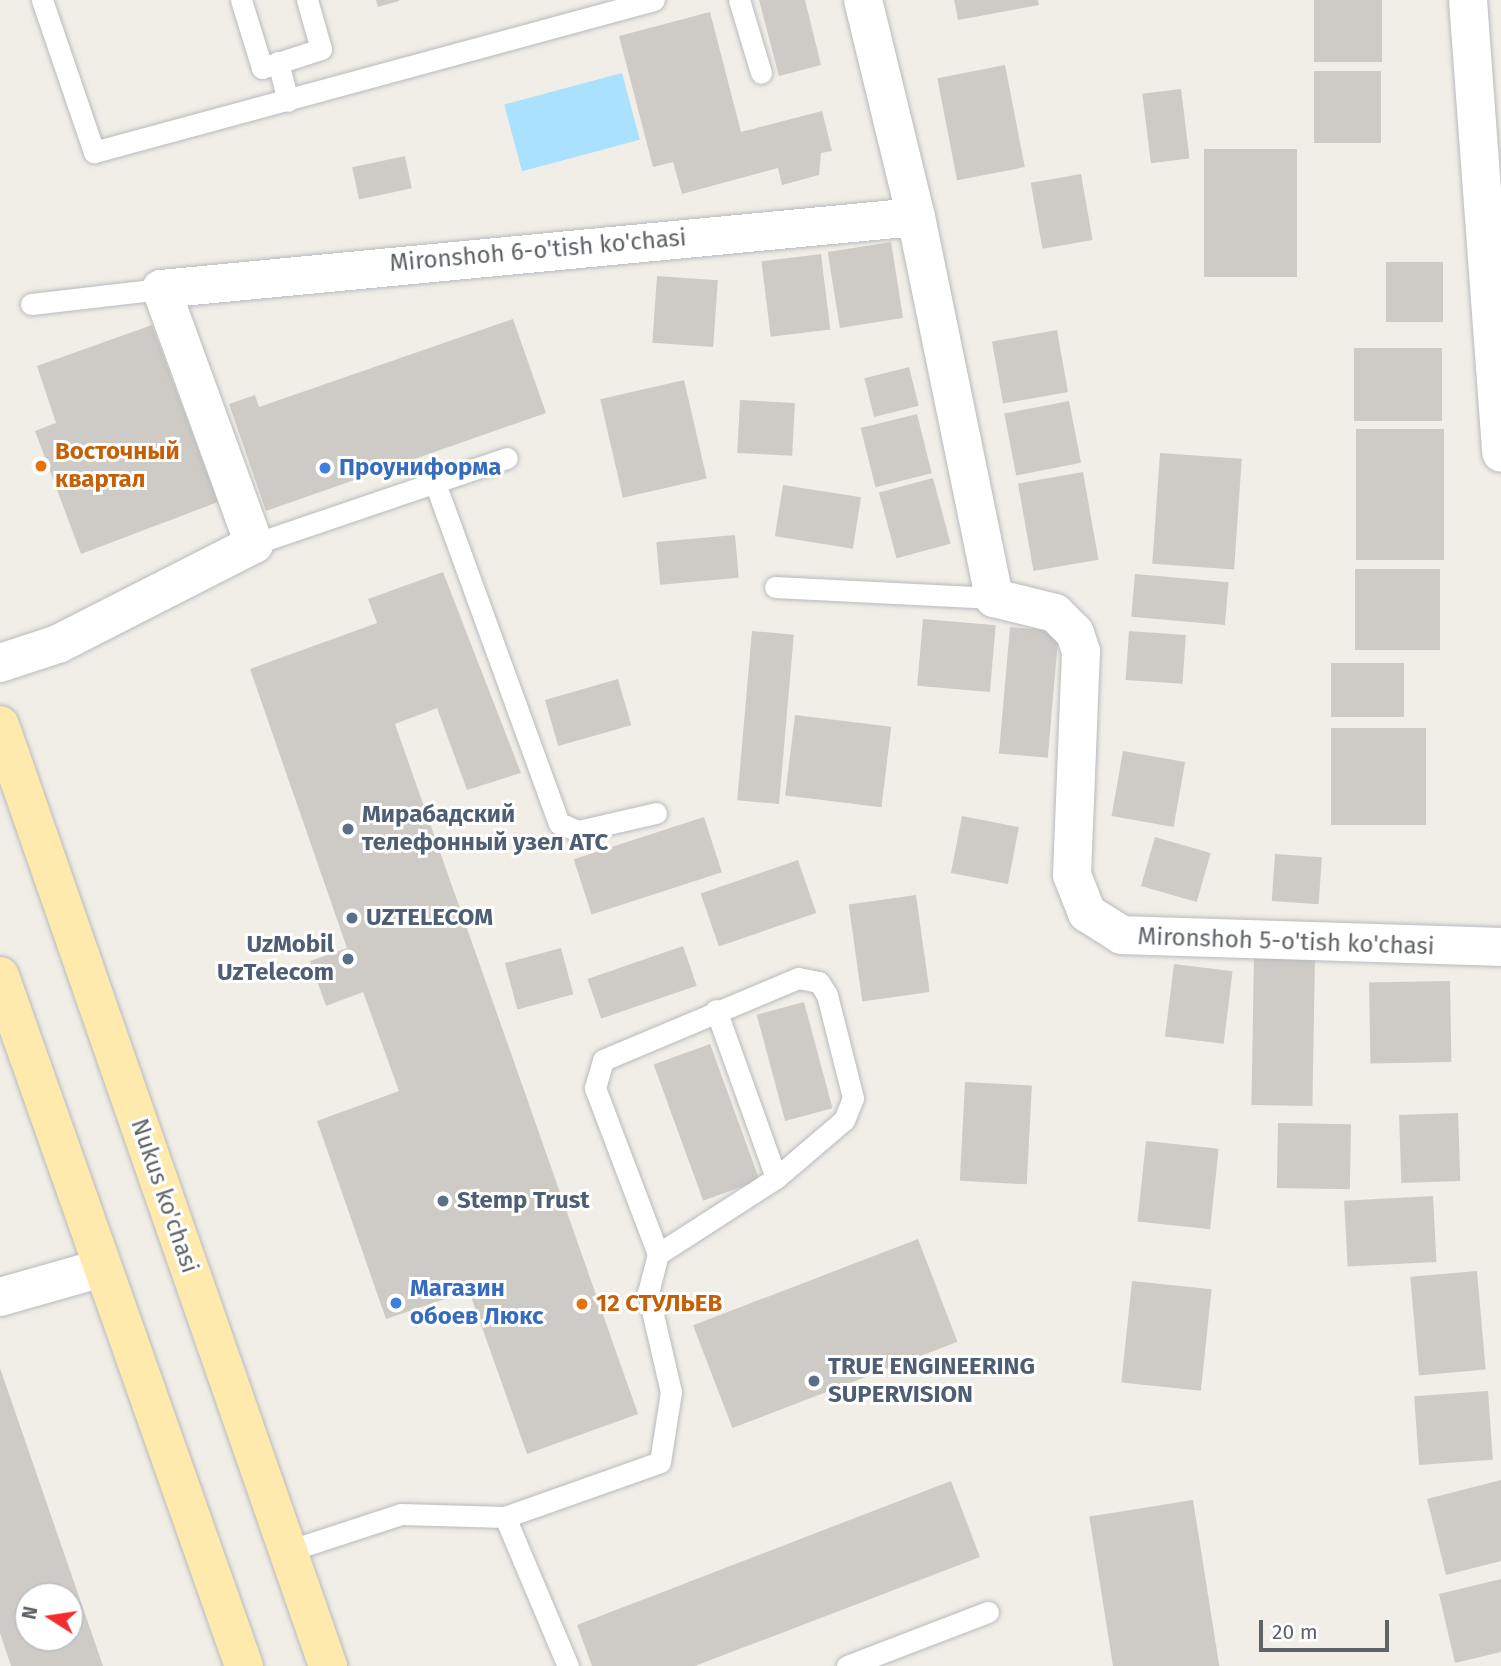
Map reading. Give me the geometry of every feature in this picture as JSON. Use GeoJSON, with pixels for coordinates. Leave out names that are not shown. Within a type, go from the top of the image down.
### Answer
{"type":"FeatureCollection","features":[{"type":"Feature","properties":{"kind":"main road","name":"Nukus ko'chasi"},"geometry":{"type":"LineString","coordinates":[[0,725],[328,1666]]}},
{"type":"Feature","properties":{"kind":"main road"},"geometry":{"type":"LineString","coordinates":[[0,976],[244,1666]]}},
{"type":"Feature","properties":{"kind":"street"},"geometry":{"type":"LineString","coordinates":[[863,0],[916,216],[994,598]]}},
{"type":"Feature","properties":{"kind":"street"},"geometry":{"type":"LineString","coordinates":[[1468,0],[1501,453]]}},
{"type":"Feature","properties":{"kind":"street","name":"Mironshoh 6-o'tish ko'chasi"},"geometry":{"type":"LineString","coordinates":[[161,289],[916,216]]}},
{"type":"Feature","properties":{"kind":"street"},"geometry":{"type":"LineString","coordinates":[[0,663],[58,644],[254,544],[161,289]]}},
{"type":"Feature","properties":{"kind":"street","name":"Mironshoh 5-o'tish ko'chasi"},"geometry":{"type":"LineString","coordinates":[[994,598],[1047,608],[1063,619],[1079,641],[1072,875],[1079,901],[1097,922],[1122,935],[1501,947]]}},
{"type":"Feature","properties":{"kind":"street"},"geometry":{"type":"LineString","coordinates":[[0,1297],[102,1268]]}},
{"type":"Feature","properties":{"kind":"lane"},"geometry":{"type":"LineString","coordinates":[[42,0],[94,152],[288,101],[579,9],[654,0]]}},
{"type":"Feature","properties":{"kind":"lane"},"geometry":{"type":"LineString","coordinates":[[241,0],[262,68],[321,49],[307,0]]}},
{"type":"Feature","properties":{"kind":"lane"},"geometry":{"type":"LineString","coordinates":[[740,0],[761,73]]}},
{"type":"Feature","properties":{"kind":"lane"},"geometry":{"type":"LineString","coordinates":[[278,62],[288,101]]}},
{"type":"Feature","properties":{"kind":"lane","name":"Mironshoh 6-o'tish ko'chasi"},"geometry":{"type":"LineString","coordinates":[[30,304],[161,289]]}},
{"type":"Feature","properties":{"kind":"lane"},"geometry":{"type":"LineString","coordinates":[[254,544],[507,458]]}},
{"type":"Feature","properties":{"kind":"lane"},"geometry":{"type":"LineString","coordinates":[[435,483],[559,823],[578,831],[656,813]]}},
{"type":"Feature","properties":{"kind":"lane","name":"Mironshoh 5-o'tish ko'chasi"},"geometry":{"type":"LineString","coordinates":[[775,587],[994,598]]}},
{"type":"Feature","properties":{"kind":"lane"},"geometry":{"type":"LineString","coordinates":[[288,1551],[401,1514],[505,1517],[660,1462],[671,1392],[648,1293],[658,1254],[595,1088],[603,1060],[797,978],[818,982],[827,995],[853,1098],[833,1132],[776,1178],[658,1254]]}},
{"type":"Feature","properties":{"kind":"lane"},"geometry":{"type":"LineString","coordinates":[[716,1010],[776,1178]]}},
{"type":"Feature","properties":{"kind":"lane"},"geometry":{"type":"LineString","coordinates":[[505,1517],[568,1666]]}},
{"type":"Feature","properties":{"kind":"lane"},"geometry":{"type":"LineString","coordinates":[[847,1666],[988,1612]]}},
{"type":"Feature","properties":{"kind":"water"},"geometry":{"type":"Polygon","coordinates":[[[622,73],[640,140],[522,171],[504,105],[622,73]]]}},
{"type":"Feature","properties":{"kind":"building"},"geometry":{"type":"Polygon","coordinates":[[[376,0],[399,0],[399,1],[378,7],[376,0]]]}},
{"type":"Feature","properties":{"kind":"building"},"geometry":{"type":"Polygon","coordinates":[[[759,0],[805,0],[821,65],[779,76],[759,0]]]}},
{"type":"Feature","properties":{"kind":"building"},"geometry":{"type":"Polygon","coordinates":[[[954,0],[1038,0],[1039,5],[958,20],[954,0]]]}},
{"type":"Feature","properties":{"kind":"building"},"geometry":{"type":"Polygon","coordinates":[[[1314,0],[1382,0],[1382,62],[1314,62],[1314,0]]]}},
{"type":"Feature","properties":{"kind":"building"},"geometry":{"type":"Polygon","coordinates":[[[710,12],[741,132],[822,111],[832,151],[821,153],[819,175],[782,185],[778,168],[682,194],[673,162],[653,167],[619,36],[710,12]]]}},
{"type":"Feature","properties":{"kind":"building"},"geometry":{"type":"Polygon","coordinates":[[[1005,65],[1025,167],[957,180],[937,78],[1005,65]]]}},
{"type":"Feature","properties":{"kind":"building"},"geometry":{"type":"Polygon","coordinates":[[[1314,71],[1381,71],[1381,143],[1314,143],[1314,71]]]}},
{"type":"Feature","properties":{"kind":"building"},"geometry":{"type":"Polygon","coordinates":[[[1181,89],[1190,158],[1151,163],[1142,94],[1181,89]]]}},
{"type":"Feature","properties":{"kind":"building"},"geometry":{"type":"Polygon","coordinates":[[[1204,149],[1297,149],[1297,277],[1204,277],[1204,149]]]}},
{"type":"Feature","properties":{"kind":"building"},"geometry":{"type":"Polygon","coordinates":[[[405,156],[412,188],[359,200],[352,167],[405,156]]]}},
{"type":"Feature","properties":{"kind":"building"},"geometry":{"type":"Polygon","coordinates":[[[1081,174],[1093,240],[1042,249],[1031,183],[1081,174]]]}},
{"type":"Feature","properties":{"kind":"building"},"geometry":{"type":"Polygon","coordinates":[[[891,242],[903,318],[840,328],[828,252],[891,242]]]}},
{"type":"Feature","properties":{"kind":"building"},"geometry":{"type":"Polygon","coordinates":[[[821,254],[830,329],[771,337],[761,261],[821,254]]]}},
{"type":"Feature","properties":{"kind":"building"},"geometry":{"type":"Polygon","coordinates":[[[1386,262],[1443,262],[1443,322],[1386,322],[1386,262]]]}},
{"type":"Feature","properties":{"kind":"building"},"geometry":{"type":"Polygon","coordinates":[[[657,276],[718,280],[713,347],[652,343],[657,276]]]}},
{"type":"Feature","properties":{"kind":"building"},"geometry":{"type":"Polygon","coordinates":[[[513,319],[546,413],[266,511],[229,404],[255,395],[259,407],[513,319]]]}},
{"type":"Feature","properties":{"kind":"building"},"geometry":{"type":"Polygon","coordinates":[[[152,325],[218,502],[81,554],[35,431],[56,423],[37,366],[152,325]]]}},
{"type":"Feature","properties":{"kind":"building"},"geometry":{"type":"Polygon","coordinates":[[[1057,330],[1068,392],[1003,404],[992,341],[1057,330]]]}},
{"type":"Feature","properties":{"kind":"building"},"geometry":{"type":"Polygon","coordinates":[[[1354,348],[1442,348],[1442,421],[1354,421],[1354,348]]]}},
{"type":"Feature","properties":{"kind":"building"},"geometry":{"type":"Polygon","coordinates":[[[909,367],[919,406],[874,417],[864,378],[909,367]]]}},
{"type":"Feature","properties":{"kind":"building"},"geometry":{"type":"Polygon","coordinates":[[[684,380],[707,478],[623,498],[600,399],[684,380]]]}},
{"type":"Feature","properties":{"kind":"building"},"geometry":{"type":"Polygon","coordinates":[[[740,400],[795,403],[792,456],[737,453],[740,400]]]}},
{"type":"Feature","properties":{"kind":"building"},"geometry":{"type":"Polygon","coordinates":[[[1069,401],[1081,463],[1016,475],[1004,414],[1069,401]]]}},
{"type":"Feature","properties":{"kind":"building"},"geometry":{"type":"Polygon","coordinates":[[[917,414],[932,473],[875,487],[861,428],[917,414]]]}},
{"type":"Feature","properties":{"kind":"building"},"geometry":{"type":"Polygon","coordinates":[[[1356,429],[1444,429],[1444,560],[1356,560],[1356,429]]]}},
{"type":"Feature","properties":{"kind":"building"},"geometry":{"type":"Polygon","coordinates":[[[1160,453],[1242,459],[1234,569],[1152,564],[1160,453]]]}},
{"type":"Feature","properties":{"kind":"building"},"geometry":{"type":"Polygon","coordinates":[[[1083,472],[1098,560],[1033,571],[1018,483],[1083,472]]]}},
{"type":"Feature","properties":{"kind":"building"},"geometry":{"type":"Polygon","coordinates":[[[933,478],[951,544],[897,558],[879,492],[933,478]]]}},
{"type":"Feature","properties":{"kind":"building"},"geometry":{"type":"Polygon","coordinates":[[[783,485],[861,497],[853,549],[775,536],[783,485]]]}},
{"type":"Feature","properties":{"kind":"building"},"geometry":{"type":"Polygon","coordinates":[[[735,535],[739,578],[660,585],[656,542],[735,535]]]}},
{"type":"Feature","properties":{"kind":"building"},"geometry":{"type":"Polygon","coordinates":[[[1355,569],[1440,569],[1440,650],[1355,650],[1355,569]]]}},
{"type":"Feature","properties":{"kind":"building"},"geometry":{"type":"Polygon","coordinates":[[[443,572],[521,773],[467,790],[437,708],[395,724],[638,1414],[527,1454],[469,1291],[386,1319],[317,1121],[399,1091],[363,992],[326,1006],[310,961],[347,948],[250,669],[377,623],[368,599],[443,572]]]}},
{"type":"Feature","properties":{"kind":"building"},"geometry":{"type":"Polygon","coordinates":[[[1135,574],[1229,582],[1225,625],[1131,617],[1135,574]]]}},
{"type":"Feature","properties":{"kind":"building"},"geometry":{"type":"Polygon","coordinates":[[[923,619],[996,625],[990,692],[917,686],[923,619]]]}},
{"type":"Feature","properties":{"kind":"building"},"geometry":{"type":"Polygon","coordinates":[[[1010,627],[1059,631],[1048,758],[999,754],[1010,627]]]}},
{"type":"Feature","properties":{"kind":"building"},"geometry":{"type":"Polygon","coordinates":[[[752,631],[794,635],[779,804],[737,800],[752,631]]]}},
{"type":"Feature","properties":{"kind":"building"},"geometry":{"type":"Polygon","coordinates":[[[1129,631],[1186,635],[1182,684],[1126,680],[1129,631]]]}},
{"type":"Feature","properties":{"kind":"building"},"geometry":{"type":"Polygon","coordinates":[[[1331,663],[1404,663],[1404,717],[1331,717],[1331,663]]]}},
{"type":"Feature","properties":{"kind":"building"},"geometry":{"type":"Polygon","coordinates":[[[618,679],[631,725],[558,746],[545,700],[618,679]]]}},
{"type":"Feature","properties":{"kind":"building"},"geometry":{"type":"Polygon","coordinates":[[[795,715],[891,727],[881,807],[785,795],[795,715]]]}},
{"type":"Feature","properties":{"kind":"building"},"geometry":{"type":"Polygon","coordinates":[[[1331,728],[1426,728],[1426,825],[1331,825],[1331,728]]]}},
{"type":"Feature","properties":{"kind":"building"},"geometry":{"type":"Polygon","coordinates":[[[1123,751],[1185,762],[1174,827],[1112,816],[1123,751]]]}},
{"type":"Feature","properties":{"kind":"building"},"geometry":{"type":"Polygon","coordinates":[[[962,816],[1019,827],[1008,884],[951,873],[962,816]]]}},
{"type":"Feature","properties":{"kind":"building"},"geometry":{"type":"Polygon","coordinates":[[[704,817],[722,872],[592,914],[574,859],[704,817]]]}},
{"type":"Feature","properties":{"kind":"building"},"geometry":{"type":"Polygon","coordinates":[[[1155,837],[1211,853],[1197,902],[1141,886],[1155,837]]]}},
{"type":"Feature","properties":{"kind":"building"},"geometry":{"type":"Polygon","coordinates":[[[1275,854],[1322,857],[1319,904],[1272,901],[1275,854]]]}},
{"type":"Feature","properties":{"kind":"building"},"geometry":{"type":"Polygon","coordinates":[[[798,860],[816,913],[719,946],[701,894],[798,860]]]}},
{"type":"Feature","properties":{"kind":"building"},"geometry":{"type":"Polygon","coordinates":[[[916,895],[930,992],[862,1002],[849,904],[916,895]]]}},
{"type":"Feature","properties":{"kind":"building"},"geometry":{"type":"Polygon","coordinates":[[[683,946],[697,986],[601,1019],[588,979],[683,946]]]}},
{"type":"Feature","properties":{"kind":"building"},"geometry":{"type":"Polygon","coordinates":[[[561,948],[573,994],[517,1009],[505,963],[561,948]]]}},
{"type":"Feature","properties":{"kind":"building"},"geometry":{"type":"Polygon","coordinates":[[[1254,956],[1315,957],[1312,1106],[1251,1105],[1254,956]]]}},
{"type":"Feature","properties":{"kind":"building"},"geometry":{"type":"Polygon","coordinates":[[[1174,964],[1233,971],[1224,1044],[1165,1036],[1174,964]]]}},
{"type":"Feature","properties":{"kind":"building"},"geometry":{"type":"Polygon","coordinates":[[[1450,981],[1451,1062],[1370,1063],[1369,982],[1450,981]]]}},
{"type":"Feature","properties":{"kind":"building"},"geometry":{"type":"Polygon","coordinates":[[[804,1002],[832,1108],[785,1121],[757,1015],[804,1002]]]}},
{"type":"Feature","properties":{"kind":"building"},"geometry":{"type":"Polygon","coordinates":[[[710,1044],[760,1180],[703,1201],[654,1065],[710,1044]]]}},
{"type":"Feature","properties":{"kind":"building"},"geometry":{"type":"Polygon","coordinates":[[[965,1082],[1032,1086],[1027,1184],[960,1181],[965,1082]]]}},
{"type":"Feature","properties":{"kind":"building"},"geometry":{"type":"Polygon","coordinates":[[[1458,1113],[1460,1181],[1401,1183],[1399,1115],[1458,1113]]]}},
{"type":"Feature","properties":{"kind":"building"},"geometry":{"type":"Polygon","coordinates":[[[1278,1123],[1351,1124],[1350,1189],[1277,1188],[1278,1123]]]}},
{"type":"Feature","properties":{"kind":"building"},"geometry":{"type":"Polygon","coordinates":[[[1146,1141],[1219,1149],[1210,1229],[1138,1222],[1146,1141]]]}},
{"type":"Feature","properties":{"kind":"building"},"geometry":{"type":"Polygon","coordinates":[[[1433,1196],[1436,1262],[1348,1267],[1344,1201],[1433,1196]]]}},
{"type":"Feature","properties":{"kind":"building"},"geometry":{"type":"Polygon","coordinates":[[[918,1239],[957,1342],[732,1428],[693,1325],[918,1239]]]}},
{"type":"Feature","properties":{"kind":"building"},"geometry":{"type":"Polygon","coordinates":[[[1477,1271],[1486,1370],[1419,1375],[1410,1277],[1477,1271]]]}},
{"type":"Feature","properties":{"kind":"building"},"geometry":{"type":"Polygon","coordinates":[[[1132,1281],[1212,1289],[1201,1391],[1121,1382],[1132,1281]]]}},
{"type":"Feature","properties":{"kind":"building"},"geometry":{"type":"Polygon","coordinates":[[[0,1368],[74,1582],[14,1582],[14,1652],[84,1652],[84,1611],[103,1666],[11,1666],[0,1633],[0,1368]]]}},
{"type":"Feature","properties":{"kind":"building"},"geometry":{"type":"Polygon","coordinates":[[[1488,1391],[1493,1460],[1419,1465],[1414,1396],[1488,1391]]]}},
{"type":"Feature","properties":{"kind":"building"},"geometry":{"type":"Polygon","coordinates":[[[1501,1480],[1501,1561],[1446,1575],[1427,1499],[1501,1480]]]}},
{"type":"Feature","properties":{"kind":"building"},"geometry":{"type":"Polygon","coordinates":[[[951,1481],[980,1557],[695,1666],[592,1666],[577,1625],[951,1481]]]}},
{"type":"Feature","properties":{"kind":"building"},"geometry":{"type":"Polygon","coordinates":[[[1193,1500],[1219,1666],[1113,1666],[1089,1516],[1193,1500]]]}},
{"type":"Feature","properties":{"kind":"building"},"geometry":{"type":"Polygon","coordinates":[[[1501,1579],[1501,1652],[1455,1663],[1439,1594],[1501,1579]]]}},
{"type":"Feature","properties":{"kind":"place","name":"Восточный квартал"},"geometry":{"type":"Point","coordinates":[41,466]}},
{"type":"Feature","properties":{"kind":"place","name":"Проуниформа"},"geometry":{"type":"Point","coordinates":[325,468]}},
{"type":"Feature","properties":{"kind":"place","name":"Мирабадский телефонный узел АТС"},"geometry":{"type":"Point","coordinates":[348,829]}},
{"type":"Feature","properties":{"kind":"place","name":"UZTELECOM"},"geometry":{"type":"Point","coordinates":[352,918]}},
{"type":"Feature","properties":{"kind":"place","name":"UzMobil UzTelecom"},"geometry":{"type":"Point","coordinates":[348,959]}},
{"type":"Feature","properties":{"kind":"place","name":"Stemp Trust"},"geometry":{"type":"Point","coordinates":[443,1201]}},
{"type":"Feature","properties":{"kind":"place","name":"Магазин обоев Люкс"},"geometry":{"type":"Point","coordinates":[396,1303]}},
{"type":"Feature","properties":{"kind":"place","name":"12 СТУЛЬЕВ"},"geometry":{"type":"Point","coordinates":[582,1304]}},
{"type":"Feature","properties":{"kind":"place","name":"TRUE ENGINEERING SUPERVISION"},"geometry":{"type":"Point","coordinates":[814,1381]}}]}
